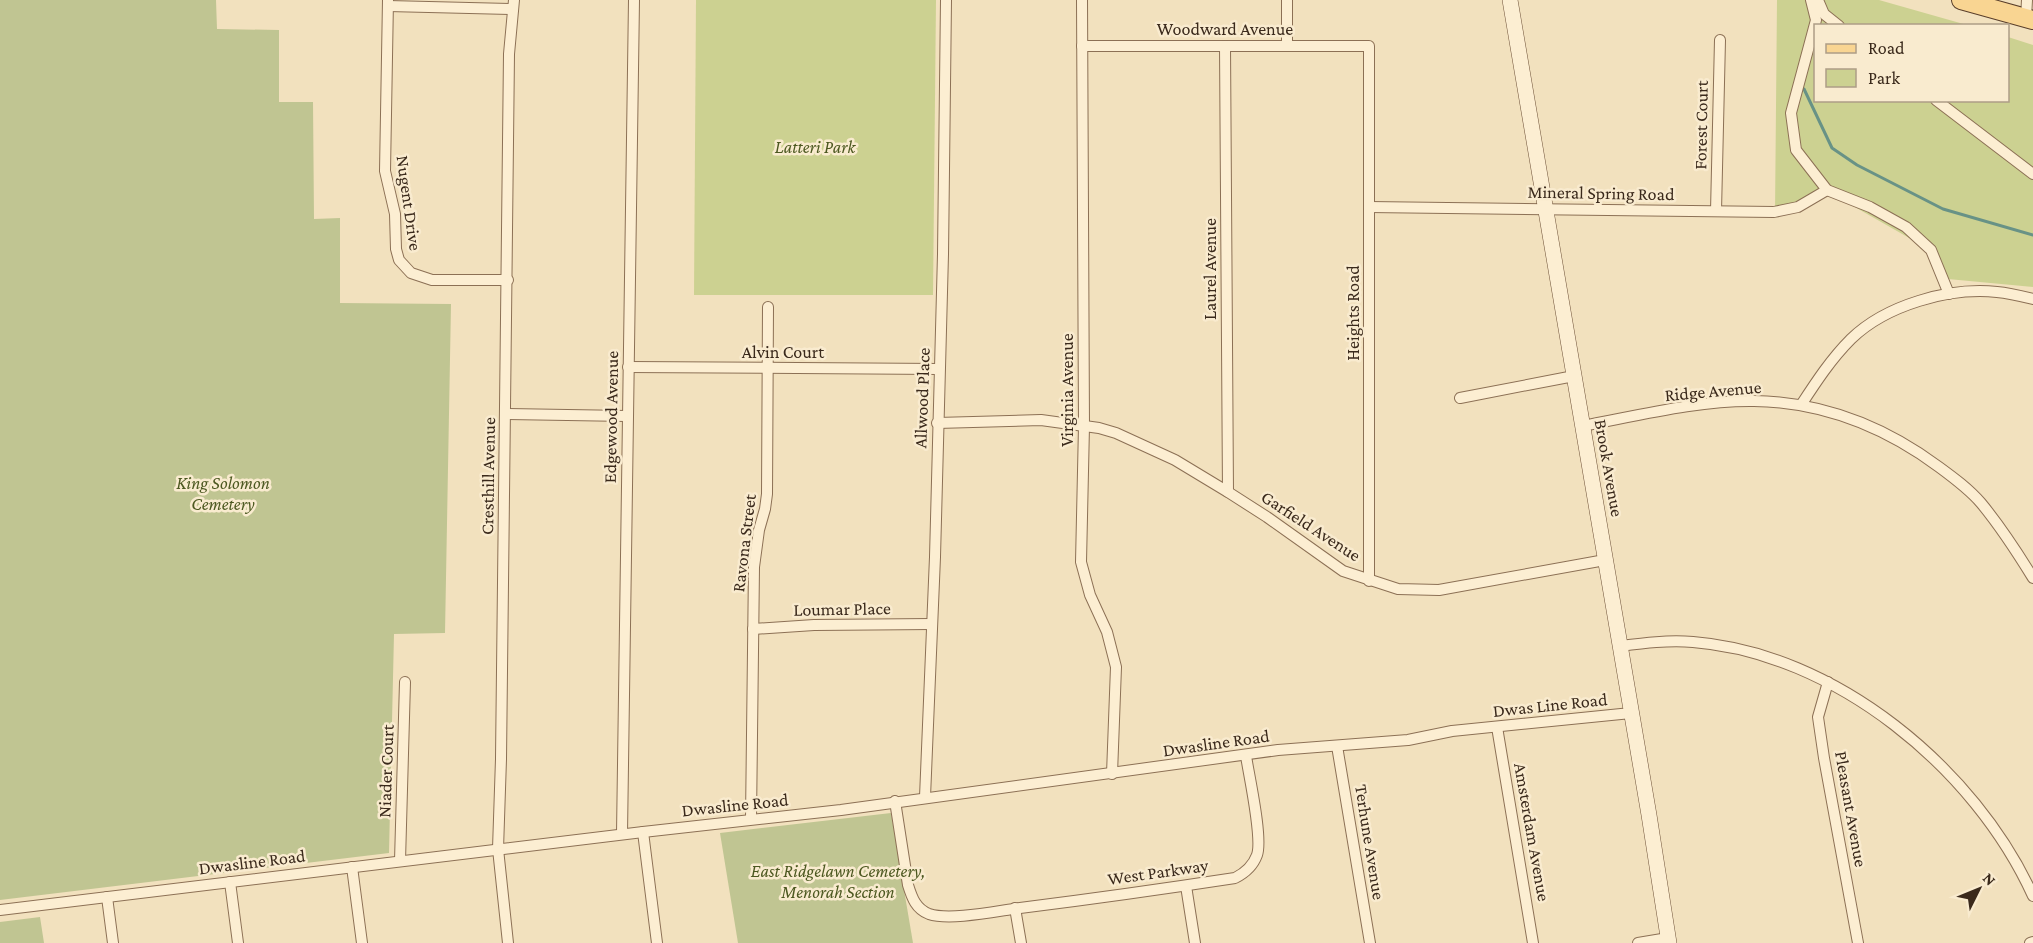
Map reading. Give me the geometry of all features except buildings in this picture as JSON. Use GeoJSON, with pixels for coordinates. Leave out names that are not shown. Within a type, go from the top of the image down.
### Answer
{"type":"FeatureCollection","features":[{"type":"Feature","properties":{"kind":"main road","name":"Brook Avenue"},"geometry":{"type":"LineString","coordinates":[[1510,0],[1669,940]]}},
{"type":"Feature","properties":{"kind":"main road"},"geometry":{"type":"LineString","coordinates":[[1961,0],[2029,13]]}},
{"type":"Feature","properties":{"kind":"street","name":"Edgewood Avenue"},"geometry":{"type":"LineString","coordinates":[[622,834],[634,0]]}},
{"type":"Feature","properties":{"kind":"street","name":"Allwood Place"},"geometry":{"type":"LineString","coordinates":[[925,797],[944,182],[946,0]]}},
{"type":"Feature","properties":{"kind":"street","name":"Virginia Avenue"},"geometry":{"type":"LineString","coordinates":[[1082,0],[1084,426],[1081,562],[1090,595],[1107,632],[1116,667],[1112,774]]}},
{"type":"Feature","properties":{"kind":"street"},"geometry":{"type":"LineString","coordinates":[[1287,0],[1287,46]]}},
{"type":"Feature","properties":{"kind":"street"},"geometry":{"type":"LineString","coordinates":[[1811,0],[1815,24]]}},
{"type":"Feature","properties":{"kind":"street"},"geometry":{"type":"LineString","coordinates":[[1818,0],[1824,14],[1836,24]]}},
{"type":"Feature","properties":{"kind":"street"},"geometry":{"type":"LineString","coordinates":[[388,3],[513,5]]}},
{"type":"Feature","properties":{"kind":"street","name":"Nugent Drive"},"geometry":{"type":"LineString","coordinates":[[388,3],[385,171],[395,214],[396,249],[399,260],[411,273],[432,280],[508,280]]}},
{"type":"Feature","properties":{"kind":"street","name":"Cresthill Avenue"},"geometry":{"type":"LineString","coordinates":[[508,943],[498,849],[508,280],[509,54],[513,5]]}},
{"type":"Feature","properties":{"kind":"street"},"geometry":{"type":"LineString","coordinates":[[1814,27],[1791,113],[1796,150],[1827,190],[1870,207],[1906,227],[1931,250],[1949,294]]}},
{"type":"Feature","properties":{"kind":"street","name":"Forest Court"},"geometry":{"type":"LineString","coordinates":[[1716,211],[1719,40]]}},
{"type":"Feature","properties":{"kind":"street","name":"Woodward Avenue"},"geometry":{"type":"LineString","coordinates":[[1082,46],[1369,46]]}},
{"type":"Feature","properties":{"kind":"street","name":"Laurel Avenue"},"geometry":{"type":"LineString","coordinates":[[1225,46],[1228,492]]}},
{"type":"Feature","properties":{"kind":"street","name":"Heights Road"},"geometry":{"type":"LineString","coordinates":[[1369,46],[1370,581]]}},
{"type":"Feature","properties":{"kind":"street"},"geometry":{"type":"LineString","coordinates":[[1939,102],[2033,174]]}},
{"type":"Feature","properties":{"kind":"street","name":"Mineral Spring Road"},"geometry":{"type":"LineString","coordinates":[[1369,207],[1774,212],[1798,207],[1827,190]]}},
{"type":"Feature","properties":{"kind":"street"},"geometry":{"type":"LineString","coordinates":[[1801,405],[1840,350],[1869,324],[1910,305],[1949,294],[1996,292],[2033,299]]}},
{"type":"Feature","properties":{"kind":"street","name":"Ravona Street"},"geometry":{"type":"LineString","coordinates":[[751,819],[754,567],[767,494],[768,307]]}},
{"type":"Feature","properties":{"kind":"street","name":"Alvin Court"},"geometry":{"type":"LineString","coordinates":[[628,367],[939,369]]}},
{"type":"Feature","properties":{"kind":"street"},"geometry":{"type":"LineString","coordinates":[[1460,398],[1574,376]]}},
{"type":"Feature","properties":{"kind":"street","name":"Ridge Avenue"},"geometry":{"type":"LineString","coordinates":[[1582,426],[1696,406],[1753,401],[1801,405],[1838,414],[1878,429],[1916,450],[1953,478],[1981,503],[2033,578]]}},
{"type":"Feature","properties":{"kind":"street"},"geometry":{"type":"LineString","coordinates":[[505,414],[627,416]]}},
{"type":"Feature","properties":{"kind":"street","name":"Garfield Avenue"},"geometry":{"type":"LineString","coordinates":[[937,423],[1041,420],[1116,433],[1175,460],[1228,492],[1343,571],[1370,581],[1410,591],[1439,590],[1605,560]]}},
{"type":"Feature","properties":{"kind":"street","name":"Loumar Place"},"geometry":{"type":"LineString","coordinates":[[753,628],[932,624]]}},
{"type":"Feature","properties":{"kind":"street"},"geometry":{"type":"LineString","coordinates":[[1620,646],[1671,641],[1717,645],[1787,663],[1828,682],[1884,717],[1936,762],[1994,829],[2025,877],[2033,896]]}},
{"type":"Feature","properties":{"kind":"street","name":"Niader Court"},"geometry":{"type":"LineString","coordinates":[[400,861],[405,682]]}},
{"type":"Feature","properties":{"kind":"street","name":"Pleasant Avenue"},"geometry":{"type":"LineString","coordinates":[[1828,682],[1818,717],[1858,943]]}},
{"type":"Feature","properties":{"kind":"street","name":"Dwas Line Road"},"geometry":{"type":"LineString","coordinates":[[1472,729],[1631,713]]}},
{"type":"Feature","properties":{"kind":"street","name":"Amsterdam Avenue"},"geometry":{"type":"LineString","coordinates":[[1497,726],[1533,943]]}},
{"type":"Feature","properties":{"kind":"street","name":"Dwasline Road"},"geometry":{"type":"LineString","coordinates":[[0,910],[1112,774],[1278,750],[1408,740],[1472,729]]}},
{"type":"Feature","properties":{"kind":"street","name":"Terhune Avenue"},"geometry":{"type":"LineString","coordinates":[[1337,746],[1370,943]]}},
{"type":"Feature","properties":{"kind":"street","name":"West Parkway"},"geometry":{"type":"LineString","coordinates":[[895,801],[912,898],[918,907],[938,916],[1015,908],[1186,886],[1235,878],[1245,873],[1253,864],[1259,844],[1246,756]]}},
{"type":"Feature","properties":{"kind":"street"},"geometry":{"type":"LineString","coordinates":[[643,832],[657,943]]}},
{"type":"Feature","properties":{"kind":"street"},"geometry":{"type":"LineString","coordinates":[[352,867],[362,943]]}},
{"type":"Feature","properties":{"kind":"street"},"geometry":{"type":"LineString","coordinates":[[230,882],[238,943]]}},
{"type":"Feature","properties":{"kind":"street"},"geometry":{"type":"LineString","coordinates":[[1186,886],[1195,943]]}},
{"type":"Feature","properties":{"kind":"street"},"geometry":{"type":"LineString","coordinates":[[107,897],[113,943]]}},
{"type":"Feature","properties":{"kind":"street"},"geometry":{"type":"LineString","coordinates":[[1015,908],[1021,943]]}},
{"type":"Feature","properties":{"kind":"street"},"geometry":{"type":"LineString","coordinates":[[1638,943],[1669,940]]}},
{"type":"Feature","properties":{"kind":"green space","name":"King Solomon Cemetery"},"geometry":{"type":"Polygon","coordinates":[[[0,0],[216,0],[217,29],[279,30],[279,102],[313,102],[314,219],[340,218],[340,303],[451,304],[445,633],[394,634],[389,853],[0,900],[0,0]]]}},
{"type":"Feature","properties":{"kind":"green space","name":"Latteri Park"},"geometry":{"type":"Polygon","coordinates":[[[696,0],[936,0],[933,295],[694,295],[696,0]]]}},
{"type":"Feature","properties":{"kind":"green space"},"geometry":{"type":"Polygon","coordinates":[[[1777,0],[1879,0],[1963,24],[1814,24],[1814,102],[2009,102],[2009,37],[2033,45],[2033,287],[1948,279],[1925,247],[1825,190],[1775,213],[1777,0]]]}},
{"type":"Feature","properties":{"kind":"green space","name":"East Ridgelawn Cemetery, Menorah Section"},"geometry":{"type":"Polygon","coordinates":[[[891,813],[913,943],[738,943],[720,833],[891,813]]]}},
{"type":"Feature","properties":{"kind":"green space"},"geometry":{"type":"Polygon","coordinates":[[[40,917],[44,943],[0,943],[0,922],[40,917]]]}},
{"type":"Feature","properties":{"kind":"waterway"},"geometry":{"type":"LineString","coordinates":[[1804,89],[1832,148],[1857,165],[1943,209],[2033,235]]}}]}
